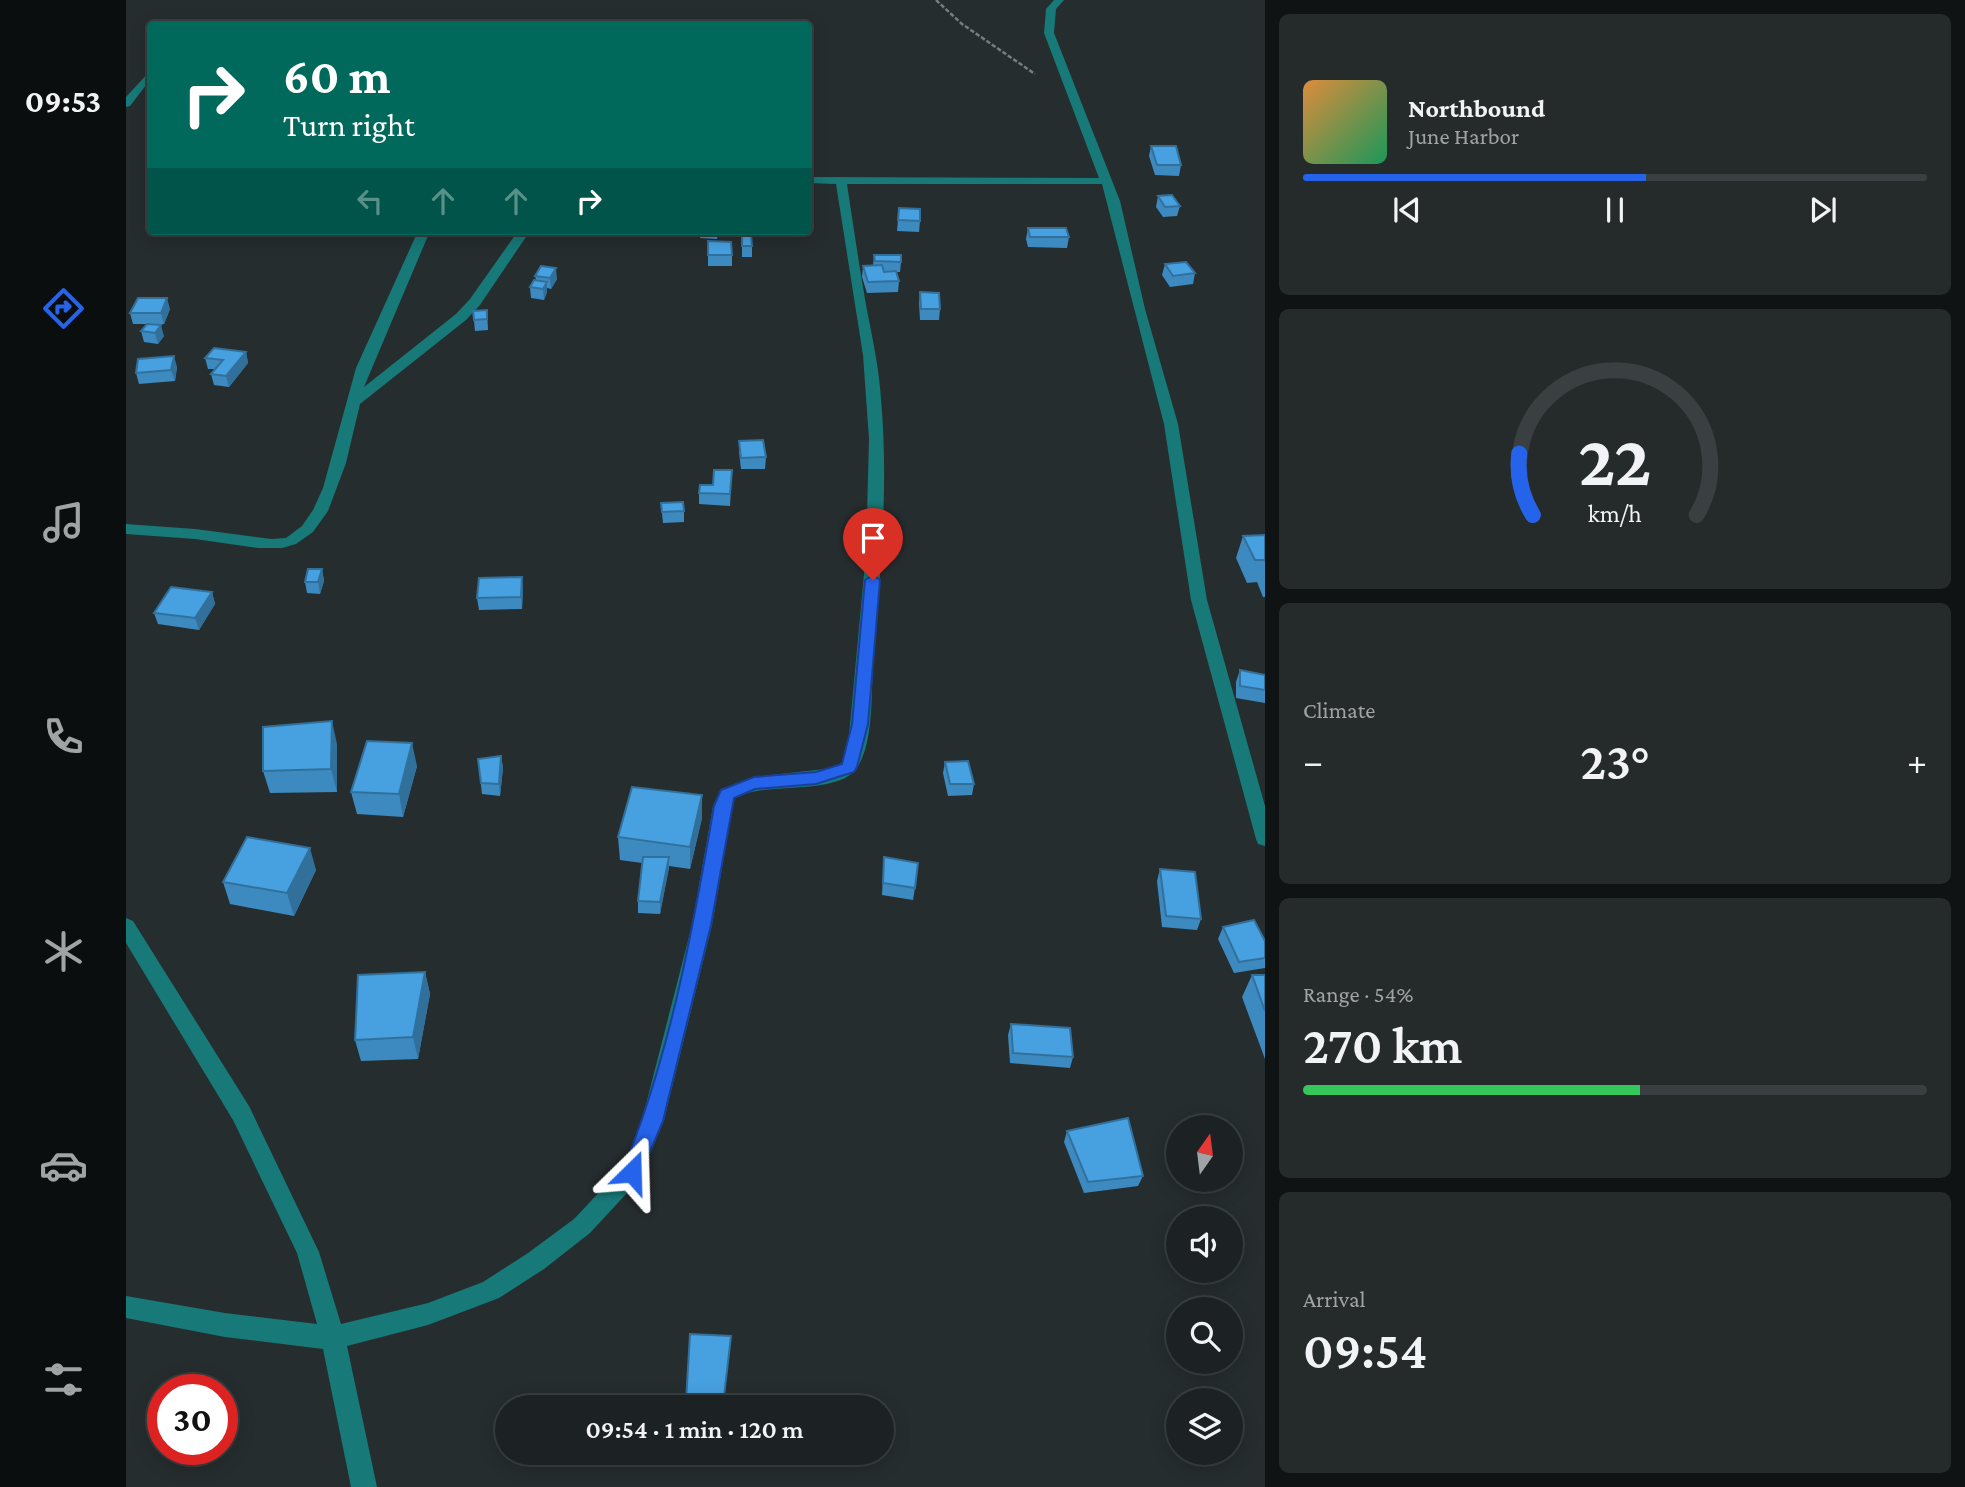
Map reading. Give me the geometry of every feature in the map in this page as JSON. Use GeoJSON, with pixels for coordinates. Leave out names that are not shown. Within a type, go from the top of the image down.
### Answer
{"type":"FeatureCollection","features":[{"type":"Feature","properties":{"kind":"street"},"geometry":{"type":"LineString","coordinates":[[1059,0],[1051,9],[1049,33],[1107,181],[1171,424],[1199,600],[1265,839]]}},
{"type":"Feature","properties":{"kind":"street"},"geometry":{"type":"LineString","coordinates":[[126,104],[147,78]]}},
{"type":"Feature","properties":{"kind":"street"},"geometry":{"type":"LineString","coordinates":[[126,1307],[225,1325],[333,1338],[428,1314],[491,1290],[536,1261],[582,1226],[632,1172],[653,1121],[702,925],[722,806],[727,794],[754,783],[816,778],[849,767],[862,711],[873,580],[876,443],[871,362],[859,302],[841,179]]}},
{"type":"Feature","properties":{"kind":"street"},"geometry":{"type":"LineString","coordinates":[[812,180],[1107,181]]}},
{"type":"Feature","properties":{"kind":"street"},"geometry":{"type":"LineString","coordinates":[[126,530],[195,534],[268,543],[292,540],[305,530],[325,500],[362,371],[422,235]]}},
{"type":"Feature","properties":{"kind":"street"},"geometry":{"type":"LineString","coordinates":[[355,401],[461,317],[475,302],[521,235]]}},
{"type":"Feature","properties":{"kind":"street"},"geometry":{"type":"LineString","coordinates":[[126,926],[241,1113],[308,1252],[333,1338],[364,1487]]}},
{"type":"Feature","properties":{"kind":"path"},"geometry":{"type":"LineString","coordinates":[[936,0],[962,24],[1013,61],[1075,98]]}},
{"type":"Feature","properties":{"kind":"building"},"geometry":{"type":"Polygon","coordinates":[[[1151,146],[1176,146],[1181,165],[1157,165],[1151,146]]]}},
{"type":"Feature","properties":{"kind":"building"},"geometry":{"type":"Polygon","coordinates":[[[1172,195],[1180,206],[1165,207],[1158,196],[1172,195]]]}},
{"type":"Feature","properties":{"kind":"building"},"geometry":{"type":"Polygon","coordinates":[[[899,208],[920,209],[920,221],[898,220],[899,208]]]}},
{"type":"Feature","properties":{"kind":"building"},"geometry":{"type":"Polygon","coordinates":[[[1028,228],[1066,228],[1069,237],[1030,237],[1028,228]]]}},
{"type":"Feature","properties":{"kind":"building"},"geometry":{"type":"Polygon","coordinates":[[[742,235],[751,235],[752,246],[742,246],[742,235]]]}},
{"type":"Feature","properties":{"kind":"building"},"geometry":{"type":"Polygon","coordinates":[[[708,241],[731,242],[732,255],[708,255],[708,241]]]}},
{"type":"Feature","properties":{"kind":"building"},"geometry":{"type":"Polygon","coordinates":[[[874,255],[901,255],[901,262],[875,261],[874,255]]]}},
{"type":"Feature","properties":{"kind":"building"},"geometry":{"type":"Polygon","coordinates":[[[1186,262],[1195,273],[1173,276],[1165,264],[1186,262]]]}},
{"type":"Feature","properties":{"kind":"building"},"geometry":{"type":"Polygon","coordinates":[[[882,265],[884,272],[896,271],[899,281],[868,282],[863,266],[882,265]]]}},
{"type":"Feature","properties":{"kind":"building"},"geometry":{"type":"Polygon","coordinates":[[[541,266],[556,268],[550,278],[535,276],[541,266]]]}},
{"type":"Feature","properties":{"kind":"building"},"geometry":{"type":"Polygon","coordinates":[[[534,280],[547,282],[543,289],[530,287],[534,280]]]}},
{"type":"Feature","properties":{"kind":"building"},"geometry":{"type":"Polygon","coordinates":[[[920,292],[939,293],[940,309],[921,309],[920,292]]]}},
{"type":"Feature","properties":{"kind":"building"},"geometry":{"type":"Polygon","coordinates":[[[138,298],[167,298],[161,313],[130,313],[138,298]]]}},
{"type":"Feature","properties":{"kind":"building"},"geometry":{"type":"Polygon","coordinates":[[[487,310],[487,319],[474,320],[473,311],[487,310]]]}},
{"type":"Feature","properties":{"kind":"building"},"geometry":{"type":"Polygon","coordinates":[[[147,324],[161,325],[155,333],[141,331],[147,324]]]}},
{"type":"Feature","properties":{"kind":"building"},"geometry":{"type":"Polygon","coordinates":[[[214,348],[246,352],[226,376],[211,374],[223,360],[205,358],[214,348]]]}},
{"type":"Feature","properties":{"kind":"building"},"geometry":{"type":"Polygon","coordinates":[[[174,356],[171,370],[136,373],[138,359],[174,356]]]}},
{"type":"Feature","properties":{"kind":"building"},"geometry":{"type":"Polygon","coordinates":[[[763,440],[766,457],[741,458],[739,441],[763,440]]]}},
{"type":"Feature","properties":{"kind":"building"},"geometry":{"type":"Polygon","coordinates":[[[714,470],[732,470],[730,494],[699,493],[700,485],[713,485],[714,470]]]}},
{"type":"Feature","properties":{"kind":"building"},"geometry":{"type":"Polygon","coordinates":[[[683,502],[684,511],[662,512],[661,503],[683,502]]]}},
{"type":"Feature","properties":{"kind":"building"},"geometry":{"type":"Polygon","coordinates":[[[1265,535],[1265,561],[1255,560],[1243,536],[1265,535]]]}},
{"type":"Feature","properties":{"kind":"building"},"geometry":{"type":"Polygon","coordinates":[[[308,569],[322,569],[318,582],[305,582],[308,569]]]}},
{"type":"Feature","properties":{"kind":"building"},"geometry":{"type":"Polygon","coordinates":[[[522,577],[521,597],[477,598],[479,578],[522,577]]]}},
{"type":"Feature","properties":{"kind":"building"},"geometry":{"type":"Polygon","coordinates":[[[171,587],[212,592],[195,618],[154,613],[171,587]]]}},
{"type":"Feature","properties":{"kind":"building"},"geometry":{"type":"Polygon","coordinates":[[[1240,670],[1265,675],[1265,690],[1240,686],[1240,670]]]}},
{"type":"Feature","properties":{"kind":"building"},"geometry":{"type":"Polygon","coordinates":[[[332,721],[331,769],[263,771],[263,727],[332,721]]]}},
{"type":"Feature","properties":{"kind":"building"},"geometry":{"type":"Polygon","coordinates":[[[367,741],[412,743],[399,794],[351,792],[367,741]]]}},
{"type":"Feature","properties":{"kind":"building"},"geometry":{"type":"Polygon","coordinates":[[[501,756],[499,784],[481,783],[478,759],[501,756]]]}},
{"type":"Feature","properties":{"kind":"building"},"geometry":{"type":"Polygon","coordinates":[[[968,761],[974,784],[950,784],[945,762],[968,761]]]}},
{"type":"Feature","properties":{"kind":"building"},"geometry":{"type":"Polygon","coordinates":[[[632,787],[702,795],[690,847],[618,837],[632,787]]]}},
{"type":"Feature","properties":{"kind":"building"},"geometry":{"type":"Polygon","coordinates":[[[247,837],[310,848],[287,893],[223,882],[247,837]]]}},
{"type":"Feature","properties":{"kind":"building"},"geometry":{"type":"Polygon","coordinates":[[[643,857],[669,857],[660,902],[638,901],[643,857]]]}},
{"type":"Feature","properties":{"kind":"building"},"geometry":{"type":"Polygon","coordinates":[[[884,857],[918,863],[915,888],[883,883],[884,857]]]}},
{"type":"Feature","properties":{"kind":"building"},"geometry":{"type":"Polygon","coordinates":[[[1160,869],[1195,872],[1201,919],[1166,916],[1160,869]]]}},
{"type":"Feature","properties":{"kind":"building"},"geometry":{"type":"Polygon","coordinates":[[[1254,920],[1265,941],[1265,958],[1239,962],[1223,927],[1254,920]]]}},
{"type":"Feature","properties":{"kind":"building"},"geometry":{"type":"Polygon","coordinates":[[[425,972],[413,1037],[355,1040],[358,975],[425,972]]]}},
{"type":"Feature","properties":{"kind":"building"},"geometry":{"type":"Polygon","coordinates":[[[1252,975],[1265,975],[1265,1011],[1252,975]]]}},
{"type":"Feature","properties":{"kind":"building"},"geometry":{"type":"Polygon","coordinates":[[[1011,1024],[1070,1028],[1073,1057],[1013,1053],[1011,1024]]]}},
{"type":"Feature","properties":{"kind":"building"},"geometry":{"type":"Polygon","coordinates":[[[1128,1118],[1143,1176],[1088,1182],[1067,1131],[1128,1118]]]}},
{"type":"Feature","properties":{"kind":"building"},"geometry":{"type":"Polygon","coordinates":[[[690,1334],[731,1336],[724,1395],[686,1395],[690,1334]]]}},
{"type":"Feature","properties":{"kind":"route"},"geometry":{"type":"LineString","coordinates":[[632,1172],[653,1121],[702,925],[722,806],[731,790],[754,783],[816,778],[849,767],[860,724],[873,580]]}}]}
